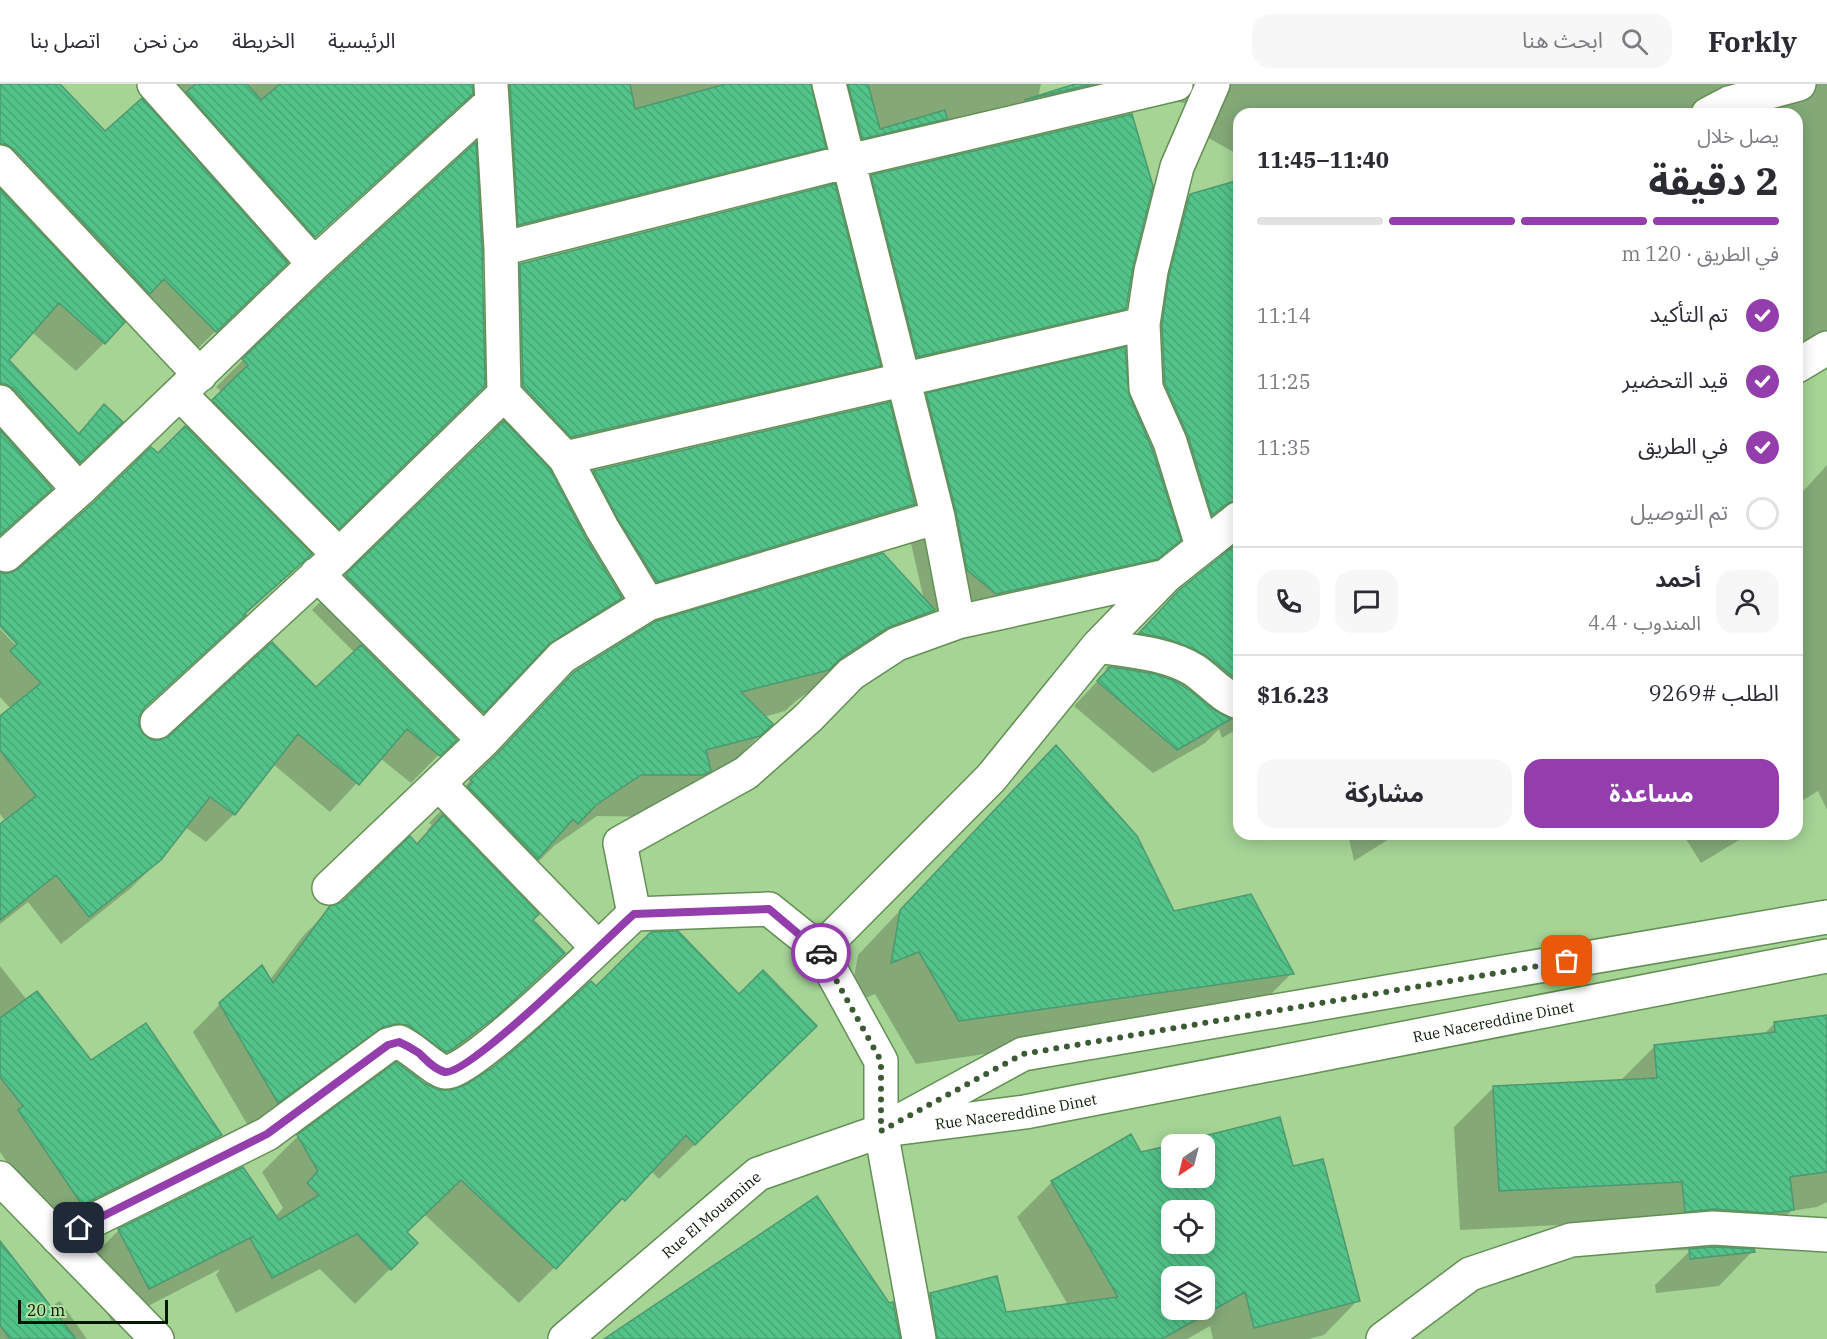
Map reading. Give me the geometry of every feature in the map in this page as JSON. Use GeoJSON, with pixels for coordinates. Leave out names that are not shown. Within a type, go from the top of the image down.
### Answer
{"type":"FeatureCollection","features":[{"type":"Feature","properties":{"kind":"street"},"geometry":{"type":"LineString","coordinates":[[154,84],[315,264]]}},
{"type":"Feature","properties":{"kind":"street"},"geometry":{"type":"LineString","coordinates":[[829,84],[938,517],[958,622]]}},
{"type":"Feature","properties":{"kind":"street"},"geometry":{"type":"LineString","coordinates":[[501,249],[849,161],[1176,84]]}},
{"type":"Feature","properties":{"kind":"street"},"geometry":{"type":"LineString","coordinates":[[1202,546],[1170,442],[1146,388],[1143,324],[1151,271],[1177,167],[1213,84]]}},
{"type":"Feature","properties":{"kind":"street"},"geometry":{"type":"LineString","coordinates":[[1719,108],[1729,103],[1798,84]]}},
{"type":"Feature","properties":{"kind":"street"},"geometry":{"type":"LineString","coordinates":[[6,555],[190,385],[492,93]]}},
{"type":"Feature","properties":{"kind":"street"},"geometry":{"type":"LineString","coordinates":[[492,93],[501,249],[504,394],[565,458],[602,528],[648,604]]}},
{"type":"Feature","properties":{"kind":"street"},"geometry":{"type":"LineString","coordinates":[[0,162],[190,385],[328,565],[484,740]]}},
{"type":"Feature","properties":{"kind":"street"},"geometry":{"type":"LineString","coordinates":[[565,458],[1143,324]]}},
{"type":"Feature","properties":{"kind":"street"},"geometry":{"type":"LineString","coordinates":[[157,722],[328,565],[504,394]]}},
{"type":"Feature","properties":{"kind":"street"},"geometry":{"type":"LineString","coordinates":[[0,402],[79,490]]}},
{"type":"Feature","properties":{"kind":"street"},"geometry":{"type":"LineString","coordinates":[[329,888],[484,740],[562,657],[648,604],[938,517]]}},
{"type":"Feature","properties":{"kind":"street"},"geometry":{"type":"LineString","coordinates":[[819,950],[991,778],[1098,646],[1166,576],[1233,523]]}},
{"type":"Feature","properties":{"kind":"street"},"geometry":{"type":"LineString","coordinates":[[634,914],[620,843],[746,773],[808,718],[851,674],[897,644],[958,622],[1166,576]]}},
{"type":"Feature","properties":{"kind":"street"},"geometry":{"type":"LineString","coordinates":[[1098,646],[1143,652],[1183,664],[1233,699]]}},
{"type":"Feature","properties":{"kind":"street"},"geometry":{"type":"LineString","coordinates":[[439,784],[597,947]]}},
{"type":"Feature","properties":{"kind":"street"},"geometry":{"type":"LineString","coordinates":[[58,1238],[267,1134],[388,1045],[399,1042],[445,1072],[453,1071],[471,1061],[578,968],[597,947],[634,914],[769,909],[819,950],[881,1061],[881,1131],[919,1339]]}},
{"type":"Feature","properties":{"kind":"street","name":"Rue Nacereddine Dinet"},"geometry":{"type":"LineString","coordinates":[[881,1131],[1023,1054],[1827,917]]}},
{"type":"Feature","properties":{"kind":"street","name":"Rue Nacereddine Dinet"},"geometry":{"type":"LineString","coordinates":[[881,1131],[1025,1112],[1827,956]]}},
{"type":"Feature","properties":{"kind":"street","name":"Rue El Mouamine"},"geometry":{"type":"LineString","coordinates":[[565,1339],[758,1174],[881,1131]]}},
{"type":"Feature","properties":{"kind":"street"},"geometry":{"type":"LineString","coordinates":[[0,1178],[157,1339]]}},
{"type":"Feature","properties":{"kind":"street"},"geometry":{"type":"LineString","coordinates":[[1383,1339],[1470,1274],[1571,1240],[1713,1228],[1827,1235]]}},
{"type":"Feature","properties":{"kind":"building"},"geometry":{"type":"Polygon","coordinates":[[[0,84],[60,84],[105,131],[142,98],[288,263],[216,332],[164,279],[150,294],[14,149],[6,144],[0,144],[0,84]]]}},
{"type":"Feature","properties":{"kind":"building"},"geometry":{"type":"Polygon","coordinates":[[[196,84],[247,84],[261,100],[280,84],[473,84],[473,94],[315,237],[186,92],[196,84]]]}},
{"type":"Feature","properties":{"kind":"building"},"geometry":{"type":"Polygon","coordinates":[[[510,84],[630,84],[635,109],[726,84],[811,84],[826,148],[518,225],[510,84]]]}},
{"type":"Feature","properties":{"kind":"building"},"geometry":{"type":"Polygon","coordinates":[[[848,84],[868,84],[880,129],[945,110],[947,119],[862,139],[848,84]]]}},
{"type":"Feature","properties":{"kind":"building"},"geometry":{"type":"Polygon","coordinates":[[[1075,84],[1094,84],[1024,100],[1075,84]]]}},
{"type":"Feature","properties":{"kind":"building"},"geometry":{"type":"Polygon","coordinates":[[[1132,114],[1153,186],[1133,267],[1126,309],[917,357],[871,175],[1132,114]]]}},
{"type":"Feature","properties":{"kind":"building"},"geometry":{"type":"Polygon","coordinates":[[[476,142],[482,250],[485,386],[339,529],[212,400],[248,365],[242,359],[476,142]]]}},
{"type":"Feature","properties":{"kind":"building"},"geometry":{"type":"Polygon","coordinates":[[[1233,182],[1233,502],[1212,515],[1188,436],[1165,384],[1162,325],[1169,275],[1190,194],[1233,182]]]}},
{"type":"Feature","properties":{"kind":"building"},"geometry":{"type":"Polygon","coordinates":[[[835,184],[881,366],[571,437],[523,386],[520,264],[835,184]]]}},
{"type":"Feature","properties":{"kind":"building"},"geometry":{"type":"Polygon","coordinates":[[[0,189],[125,322],[105,344],[59,303],[9,360],[79,434],[104,404],[123,422],[80,463],[14,389],[6,384],[0,384],[0,189]]]}},
{"type":"Feature","properties":{"kind":"building"},"geometry":{"type":"Polygon","coordinates":[[[1125,347],[1129,395],[1152,449],[1181,540],[1158,559],[996,594],[967,570],[956,512],[926,393],[1125,347]]]}},
{"type":"Feature","properties":{"kind":"building"},"geometry":{"type":"Polygon","coordinates":[[[890,402],[915,504],[657,582],[618,519],[593,471],[890,402]]]}},
{"type":"Feature","properties":{"kind":"building"},"geometry":{"type":"Polygon","coordinates":[[[504,421],[550,469],[585,537],[622,598],[549,644],[484,713],[345,575],[504,421]]]}},
{"type":"Feature","properties":{"kind":"building"},"geometry":{"type":"Polygon","coordinates":[[[185,426],[312,554],[144,708],[139,717],[139,725],[143,734],[152,740],[160,740],[169,736],[272,642],[316,687],[361,645],[457,740],[440,756],[407,729],[359,785],[298,734],[235,815],[210,797],[161,860],[89,917],[56,875],[0,920],[0,824],[36,796],[0,750],[0,716],[41,683],[10,651],[17,644],[0,626],[0,573],[9,573],[18,569],[92,504],[151,447],[158,453],[185,426]]]}},
{"type":"Feature","properties":{"kind":"building"},"geometry":{"type":"Polygon","coordinates":[[[0,430],[52,489],[0,535],[0,430]]]}},
{"type":"Feature","properties":{"kind":"building"},"geometry":{"type":"Polygon","coordinates":[[[1233,547],[1233,676],[1192,648],[1165,638],[1139,633],[1179,590],[1233,547]]]}},
{"type":"Feature","properties":{"kind":"building"},"geometry":{"type":"Polygon","coordinates":[[[883,553],[935,610],[887,628],[841,658],[829,670],[741,692],[773,724],[760,736],[706,750],[711,771],[703,775],[641,775],[596,805],[578,824],[573,819],[538,859],[468,787],[473,782],[470,780],[574,672],[656,621],[883,553]]]}},
{"type":"Feature","properties":{"kind":"building"},"geometry":{"type":"Polygon","coordinates":[[[1110,667],[1155,674],[1175,681],[1216,711],[1231,719],[1177,750],[1097,681],[1110,667]]]}},
{"type":"Feature","properties":{"kind":"building"},"geometry":{"type":"Polygon","coordinates":[[[1056,745],[1137,836],[1174,911],[1251,894],[1294,974],[959,1021],[919,952],[891,963],[900,910],[1056,745]]]}},
{"type":"Feature","properties":{"kind":"building"},"geometry":{"type":"Polygon","coordinates":[[[443,815],[539,914],[533,920],[565,953],[497,1016],[451,1050],[445,1052],[408,1025],[395,1024],[383,1027],[278,1103],[219,1003],[262,965],[273,983],[330,906],[342,902],[410,836],[417,844],[443,815]]]}},
{"type":"Feature","properties":{"kind":"building"},"geometry":{"type":"Polygon","coordinates":[[[678,931],[739,994],[763,970],[817,1026],[695,1145],[686,1135],[625,1201],[622,1198],[556,1269],[461,1180],[407,1232],[418,1243],[391,1270],[357,1234],[272,1278],[250,1238],[149,1289],[118,1229],[243,1167],[279,1220],[319,1195],[307,1183],[318,1171],[297,1135],[396,1062],[424,1083],[439,1090],[451,1090],[465,1085],[492,1068],[591,981],[596,986],[651,932],[678,931]]]}},
{"type":"Feature","properties":{"kind":"building"},"geometry":{"type":"Polygon","coordinates":[[[37,991],[91,1060],[146,1023],[222,1135],[82,1205],[18,1110],[23,1106],[0,1077],[0,1018],[37,991]]]}},
{"type":"Feature","properties":{"kind":"building"},"geometry":{"type":"Polygon","coordinates":[[[1827,1015],[1827,1172],[1790,1177],[1794,1210],[1769,1213],[1714,1209],[1685,1212],[1682,1182],[1499,1191],[1493,1086],[1657,1078],[1654,1045],[1775,1032],[1774,1022],[1827,1015]]]}},
{"type":"Feature","properties":{"kind":"building"},"geometry":{"type":"Polygon","coordinates":[[[1280,1117],[1293,1166],[1323,1159],[1360,1301],[1254,1328],[1245,1292],[1215,1309],[1215,1266],[1161,1266],[1161,1320],[1196,1320],[1162,1339],[937,1339],[930,1293],[997,1276],[1006,1312],[1118,1297],[1051,1181],[1131,1134],[1141,1152],[1161,1147],[1161,1188],[1215,1188],[1215,1134],[1212,1134],[1280,1117]]]}},
{"type":"Feature","properties":{"kind":"building"},"geometry":{"type":"Polygon","coordinates":[[[817,1196],[889,1303],[893,1302],[900,1339],[604,1339],[817,1196]]]}},
{"type":"Feature","properties":{"kind":"building"},"geometry":{"type":"Polygon","coordinates":[[[0,1241],[76,1339],[10,1339],[0,1325],[0,1241]]]}},
{"type":"Feature","properties":{"kind":"building"},"geometry":{"type":"Polygon","coordinates":[[[1713,1247],[1754,1249],[1755,1252],[1690,1259],[1689,1249],[1713,1247]]]}},
{"type":"Feature","properties":{"kind":"way so far"},"geometry":{"type":"LineString","coordinates":[[821,953],[881,1061],[881,1131],[1023,1054],[1567,961]]}},
{"type":"Feature","properties":{"kind":"route"},"geometry":{"type":"LineString","coordinates":[[79,1228],[267,1134],[388,1045],[399,1042],[445,1072],[453,1071],[471,1061],[578,968],[597,947],[634,914],[769,909],[821,953]]}}]}
